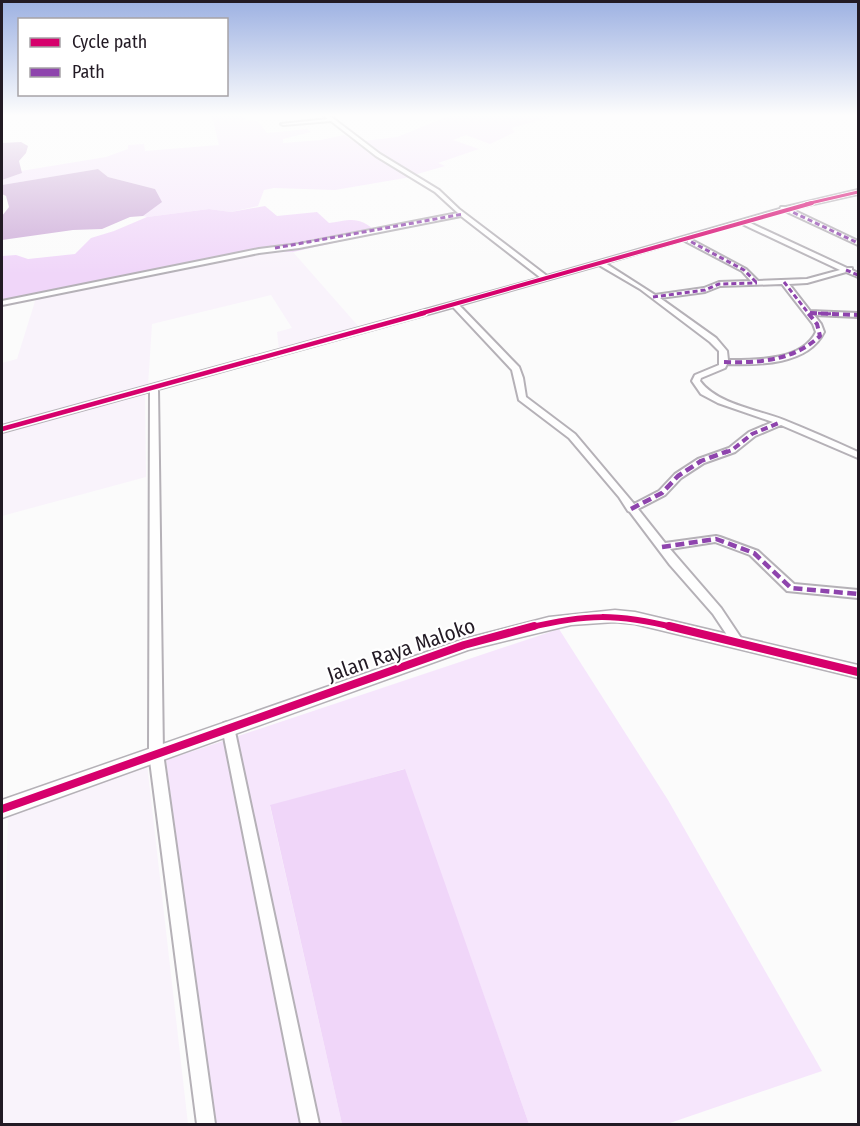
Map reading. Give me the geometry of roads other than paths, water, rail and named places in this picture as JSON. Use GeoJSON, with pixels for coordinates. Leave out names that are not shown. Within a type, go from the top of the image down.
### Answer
{"type":"FeatureCollection","features":[{"type":"Feature","properties":{"kind":"street"},"geometry":{"type":"LineString","coordinates":[[401,169],[434,188],[463,214],[545,278]]}},
{"type":"Feature","properties":{"kind":"street"},"geometry":{"type":"LineString","coordinates":[[2,429],[154,389],[601,263],[783,208],[858,192]]}},
{"type":"Feature","properties":{"kind":"street"},"geometry":{"type":"LineString","coordinates":[[783,208],[858,243]]}},
{"type":"Feature","properties":{"kind":"street"},"geometry":{"type":"LineString","coordinates":[[2,303],[258,251],[310,244],[463,214]]}},
{"type":"Feature","properties":{"kind":"street"},"geometry":{"type":"LineString","coordinates":[[741,221],[858,275]]}},
{"type":"Feature","properties":{"kind":"street"},"geometry":{"type":"LineString","coordinates":[[684,238],[744,270],[757,283]]}},
{"type":"Feature","properties":{"kind":"street"},"geometry":{"type":"LineString","coordinates":[[601,263],[717,343],[723,351],[724,362],[722,366],[698,376],[696,381],[698,386],[721,401],[781,422],[858,454]]}},
{"type":"Feature","properties":{"kind":"street"},"geometry":{"type":"LineString","coordinates":[[653,297],[703,290],[719,284],[814,279],[858,267]]}},
{"type":"Feature","properties":{"kind":"street"},"geometry":{"type":"LineString","coordinates":[[724,362],[756,362],[791,356],[801,352],[820,336],[820,329],[810,313],[784,282]]}},
{"type":"Feature","properties":{"kind":"street"},"geometry":{"type":"LineString","coordinates":[[454,304],[516,369],[522,383],[520,393],[522,398],[572,436],[722,617],[736,641]]}},
{"type":"Feature","properties":{"kind":"street"},"geometry":{"type":"LineString","coordinates":[[810,313],[858,315]]}},
{"type":"Feature","properties":{"kind":"street"},"geometry":{"type":"LineString","coordinates":[[154,389],[156,753],[206,1125]]}},
{"type":"Feature","properties":{"kind":"street"},"geometry":{"type":"LineString","coordinates":[[632,509],[662,493],[678,476],[701,460],[732,450],[748,436],[781,422]]}},
{"type":"Feature","properties":{"kind":"street"},"geometry":{"type":"LineString","coordinates":[[662,547],[716,539],[753,553],[791,588],[858,594]]}},
{"type":"Feature","properties":{"kind":"street","name":"Jalan Raya Maloko"},"geometry":{"type":"LineString","coordinates":[[2,809],[464,645],[507,633],[595,616],[635,618],[858,672]]}},
{"type":"Feature","properties":{"kind":"street"},"geometry":{"type":"LineString","coordinates":[[228,727],[310,1125]]}}]}
